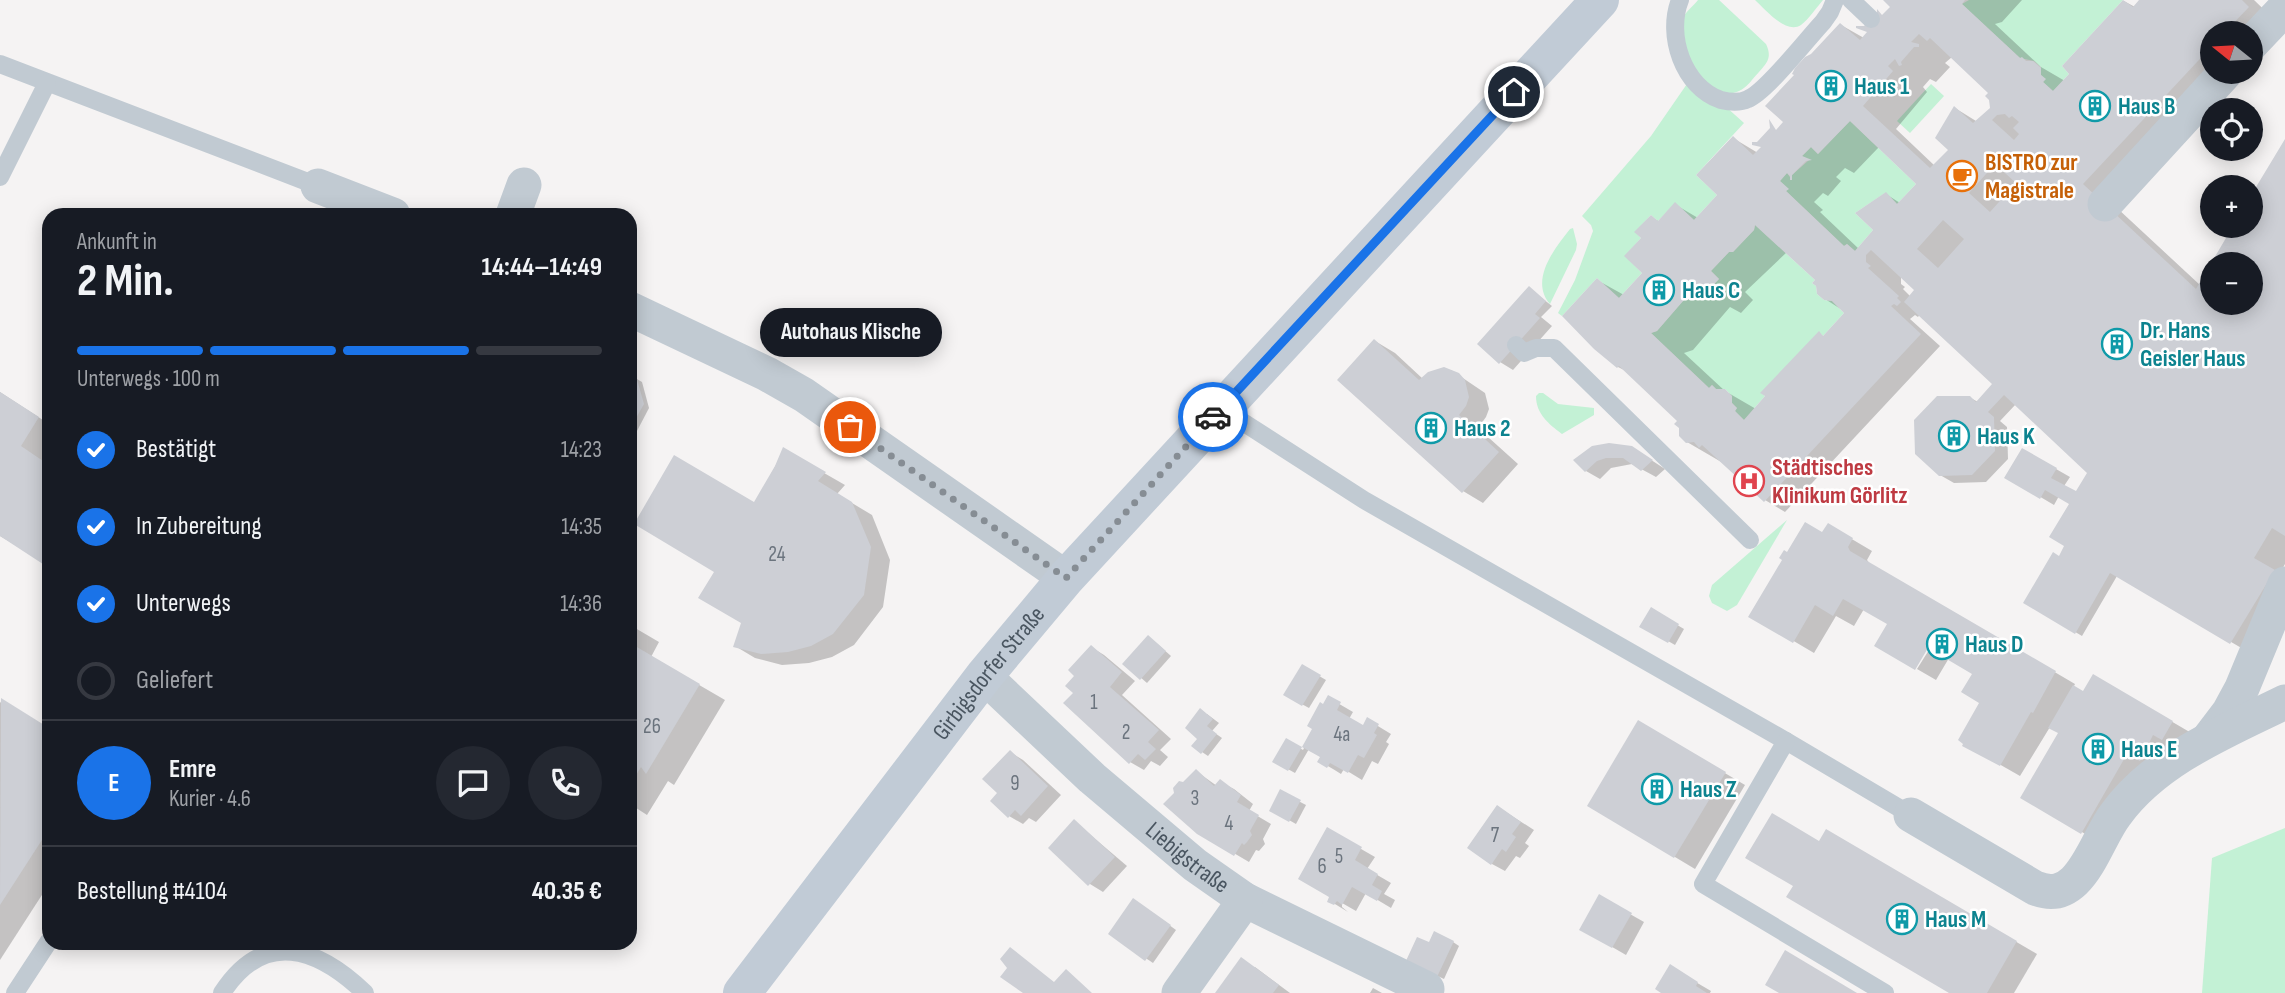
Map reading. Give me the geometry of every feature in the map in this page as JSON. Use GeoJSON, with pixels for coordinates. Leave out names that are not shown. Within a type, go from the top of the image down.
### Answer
{"type":"FeatureCollection","features":[{"type":"Feature","properties":{"kind":"street","name":"Girbigsdorfer Straße"},"geometry":{"type":"LineString","coordinates":[[742,993],[984,676],[1066,578],[1600,0]]}},
{"type":"Feature","properties":{"kind":"street"},"geometry":{"type":"LineString","coordinates":[[2263,32],[2285,8]]}},
{"type":"Feature","properties":{"kind":"street"},"geometry":{"type":"LineString","coordinates":[[2105,204],[2216,84]]}},
{"type":"Feature","properties":{"kind":"street"},"geometry":{"type":"LineString","coordinates":[[318,186],[375,208]]}},
{"type":"Feature","properties":{"kind":"street"},"geometry":{"type":"LineString","coordinates":[[637,312],[767,374],[804,395],[1066,578]]}},
{"type":"Feature","properties":{"kind":"street"},"geometry":{"type":"LineString","coordinates":[[2208,740],[2229,712],[2242,688],[2285,584]]}},
{"type":"Feature","properties":{"kind":"street","name":"Liebigstraße"},"geometry":{"type":"LineString","coordinates":[[984,676],[1092,778],[1195,865],[1245,900],[1427,989]]}},
{"type":"Feature","properties":{"kind":"street"},"geometry":{"type":"LineString","coordinates":[[1910,816],[2035,888],[2047,893],[2062,891],[2074,883],[2115,815],[2132,794],[2153,776],[2208,740],[2285,702]]}},
{"type":"Feature","properties":{"kind":"street"},"geometry":{"type":"LineString","coordinates":[[1179,993],[1245,900]]}},
{"type":"Feature","properties":{"kind":"lane"},"geometry":{"type":"LineString","coordinates":[[1680,0],[1675,22],[1676,40],[1689,74],[1708,94],[1727,101],[1743,101],[1760,92],[1823,22],[1835,0]]}},
{"type":"Feature","properties":{"kind":"lane"},"geometry":{"type":"LineString","coordinates":[[1850,0],[1871,19]]}},
{"type":"Feature","properties":{"kind":"lane"},"geometry":{"type":"LineString","coordinates":[[0,64],[318,186]]}},
{"type":"Feature","properties":{"kind":"lane"},"geometry":{"type":"LineString","coordinates":[[0,177],[47,83]]}},
{"type":"Feature","properties":{"kind":"lane"},"geometry":{"type":"LineString","coordinates":[[1516,345],[1524,353],[1536,348],[1554,348],[1751,540]]}},
{"type":"Feature","properties":{"kind":"lane"},"geometry":{"type":"LineString","coordinates":[[1221,408],[1364,500],[1786,741],[1910,816]]}},
{"type":"Feature","properties":{"kind":"lane"},"geometry":{"type":"LineString","coordinates":[[1786,741],[1703,884],[1885,993]]}},
{"type":"Feature","properties":{"kind":"lane"},"geometry":{"type":"LineString","coordinates":[[15,993],[43,950]]}},
{"type":"Feature","properties":{"kind":"lane"},"geometry":{"type":"LineString","coordinates":[[222,993],[239,971],[251,962],[284,951],[303,952],[318,958],[336,968],[365,993]]}},
{"type":"Feature","properties":{"kind":"green space"},"geometry":{"type":"Polygon","coordinates":[[[1698,0],[1719,0],[1766,44],[1769,52],[1767,62],[1739,91],[1727,93],[1716,89],[1705,81],[1689,56],[1682,28],[1684,16],[1698,0]]]}},
{"type":"Feature","properties":{"kind":"green space"},"geometry":{"type":"Polygon","coordinates":[[[1755,0],[1823,0],[1804,23],[1789,27],[1776,20],[1755,0]]]}},
{"type":"Feature","properties":{"kind":"green space"},"geometry":{"type":"Polygon","coordinates":[[[1969,0],[2123,0],[2062,66],[2069,74],[2053,91],[2043,82],[2045,79],[2041,75],[2041,67],[2034,61],[2020,58],[1962,4],[1969,0]]]}},
{"type":"Feature","properties":{"kind":"green space"},"geometry":{"type":"Polygon","coordinates":[[[1689,81],[1744,123],[1696,175],[1717,195],[1694,220],[1675,203],[1658,221],[1651,215],[1635,232],[1641,238],[1625,256],[1642,273],[1619,298],[1597,278],[1562,316],[1558,313],[1575,280],[1593,231],[1582,216],[1651,136],[1689,81]]]}},
{"type":"Feature","properties":{"kind":"green space"},"geometry":{"type":"Polygon","coordinates":[[[1931,84],[1944,96],[1910,133],[1897,121],[1931,84]]]}},
{"type":"Feature","properties":{"kind":"green space"},"geometry":{"type":"Polygon","coordinates":[[[1850,121],[1916,184],[1897,204],[1885,193],[1855,213],[1873,230],[1855,251],[1847,244],[1844,246],[1786,191],[1788,189],[1780,181],[1787,173],[1792,180],[1792,175],[1809,160],[1802,156],[1811,147],[1818,154],[1850,121]]]}},
{"type":"Feature","properties":{"kind":"green space"},"geometry":{"type":"Polygon","coordinates":[[[1755,225],[1815,280],[1812,283],[1816,286],[1817,294],[1824,300],[1832,301],[1844,313],[1823,336],[1819,332],[1761,393],[1765,396],[1744,420],[1735,411],[1737,408],[1732,403],[1732,396],[1725,389],[1716,389],[1712,385],[1709,388],[1651,333],[1657,331],[1696,286],[1705,294],[1719,279],[1711,271],[1729,252],[1733,252],[1754,230],[1755,225]]]}},
{"type":"Feature","properties":{"kind":"green space"},"geometry":{"type":"Polygon","coordinates":[[[1573,228],[1576,250],[1550,304],[1542,285],[1546,265],[1573,228]]]}},
{"type":"Feature","properties":{"kind":"green space"},"geometry":{"type":"Polygon","coordinates":[[[1539,393],[1558,404],[1594,408],[1594,415],[1562,434],[1548,422],[1538,408],[1536,396],[1539,393]]]}},
{"type":"Feature","properties":{"kind":"green space"},"geometry":{"type":"Polygon","coordinates":[[[1787,520],[1737,605],[1727,611],[1712,603],[1709,596],[1712,585],[1787,520]]]}},
{"type":"Feature","properties":{"kind":"green space"},"geometry":{"type":"Polygon","coordinates":[[[2285,828],[2285,993],[2202,993],[2212,858],[2285,828]]]}},
{"type":"Feature","properties":{"kind":"building"},"geometry":{"type":"Polygon","coordinates":[[[1883,0],[1965,0],[1962,4],[2020,58],[2033,61],[2041,68],[2041,75],[2046,79],[2043,82],[2053,91],[2069,74],[2062,66],[2123,0],[2133,7],[2139,0],[2242,0],[2249,7],[2236,21],[2200,21],[2200,59],[2083,184],[2196,289],[2200,282],[2200,315],[2263,315],[2263,252],[2218,252],[2226,238],[2263,238],[2263,175],[2285,139],[2285,536],[2272,528],[2254,558],[2275,570],[2230,644],[2110,573],[2075,634],[2023,603],[2053,552],[2059,556],[2064,546],[2049,537],[2069,504],[2045,490],[2040,499],[2004,478],[2022,448],[2057,468],[2051,478],[2076,491],[2087,473],[2004,395],[1988,412],[1994,417],[1995,451],[1972,475],[1939,476],[1915,454],[1914,420],[1937,396],[1970,396],[1976,402],[1992,384],[1904,302],[1914,290],[1871,250],[1866,255],[1866,262],[1871,266],[1868,268],[1899,296],[1897,298],[1901,302],[1897,306],[1891,306],[1921,334],[1764,502],[1702,445],[1699,448],[1694,442],[1686,443],[1679,436],[1679,428],[1674,424],[1677,421],[1619,366],[1617,368],[1594,349],[1562,316],[1597,278],[1619,298],[1642,273],[1624,256],[1641,238],[1634,232],[1651,215],[1658,221],[1675,202],[1694,220],[1717,195],[1696,175],[1733,136],[1753,155],[1761,147],[1752,145],[1752,142],[1757,142],[1770,128],[1769,119],[1776,130],[1783,122],[1765,106],[1794,75],[1792,74],[1795,68],[1805,57],[1840,23],[1860,40],[1867,32],[1856,26],[1864,26],[1877,13],[1877,9],[1882,15],[1890,7],[1883,0]],[[1919,34],[1911,42],[1919,44],[1919,47],[1914,47],[1901,62],[1902,65],[1899,66],[1895,59],[1888,66],[1893,71],[1863,106],[1930,168],[1948,150],[1935,138],[1954,106],[1973,123],[1990,108],[1989,100],[1985,96],[1988,93],[1930,38],[1927,41],[1919,34]],[[2005,114],[1997,115],[1992,120],[2014,140],[2019,134],[2013,128],[2019,122],[2012,116],[2009,118],[2005,114]],[[1850,121],[1818,154],[1811,147],[1802,156],[1812,160],[1806,161],[1792,175],[1792,180],[1787,173],[1780,181],[1789,189],[1786,191],[1844,246],[1847,244],[1855,251],[1873,230],[1855,213],[1886,192],[1897,204],[1916,184],[1850,121]],[[1995,164],[1969,193],[1990,212],[2016,183],[1995,164]],[[1943,220],[1917,249],[1938,268],[1964,239],[1943,220]],[[1755,225],[1754,230],[1711,271],[1719,279],[1704,294],[1696,286],[1657,331],[1651,333],[1709,388],[1712,385],[1716,389],[1725,389],[1732,396],[1732,403],[1737,408],[1735,411],[1744,420],[1765,396],[1760,393],[1819,331],[1823,336],[1844,313],[1832,301],[1824,300],[1817,294],[1816,286],[1812,283],[1815,280],[1755,225]]]}},
{"type":"Feature","properties":{"kind":"building"},"geometry":{"type":"Polygon","coordinates":[[[1529,286],[1546,301],[1535,314],[1540,318],[1499,364],[1477,344],[1529,286]]]}},
{"type":"Feature","properties":{"kind":"building","name":"Haus 2"},"geometry":{"type":"Polygon","coordinates":[[[1374,339],[1419,380],[1428,372],[1444,367],[1459,373],[1465,380],[1469,397],[1459,415],[1499,452],[1462,493],[1337,380],[1374,339]]]}},
{"type":"Feature","properties":{"kind":"building"},"geometry":{"type":"Polygon","coordinates":[[[637,380],[644,404],[637,416],[637,380]]]}},
{"type":"Feature","properties":{"kind":"building"},"geometry":{"type":"Polygon","coordinates":[[[0,392],[39,417],[21,446],[42,460],[42,563],[0,536],[0,392]]]}},
{"type":"Feature","properties":{"kind":"building"},"geometry":{"type":"Polygon","coordinates":[[[1609,443],[1632,446],[1653,460],[1641,471],[1623,458],[1606,458],[1597,461],[1585,472],[1573,460],[1592,446],[1609,443]]]}},
{"type":"Feature","properties":{"kind":"building"},"geometry":{"type":"Polygon","coordinates":[[[783,447],[826,472],[818,481],[852,502],[871,547],[864,595],[833,634],[811,646],[788,652],[761,654],[733,647],[741,623],[698,598],[714,572],[637,526],[637,519],[674,455],[754,502],[783,447]]]}},
{"type":"Feature","properties":{"kind":"building","name":"Haus D"},"geometry":{"type":"Polygon","coordinates":[[[1805,522],[1822,532],[1828,523],[1853,538],[1848,547],[1850,551],[2056,671],[2000,766],[1962,746],[1958,740],[1979,703],[1961,692],[1972,674],[1928,648],[1915,670],[1874,646],[1887,624],[1843,599],[1833,616],[1815,605],[1793,643],[1748,617],[1782,560],[1779,558],[1784,550],[1787,552],[1805,522]]]}},
{"type":"Feature","properties":{"kind":"building"},"geometry":{"type":"Polygon","coordinates":[[[1651,607],[1679,624],[1668,643],[1639,627],[1651,607]]]}},
{"type":"Feature","properties":{"kind":"building"},"geometry":{"type":"Polygon","coordinates":[[[1148,635],[1166,651],[1140,680],[1122,664],[1148,635]]]}},
{"type":"Feature","properties":{"kind":"building"},"geometry":{"type":"Polygon","coordinates":[[[1091,645],[1122,672],[1110,687],[1159,730],[1148,742],[1156,749],[1145,760],[1138,754],[1129,764],[1063,703],[1073,693],[1065,686],[1074,676],[1068,670],[1091,645]]]}},
{"type":"Feature","properties":{"kind":"building"},"geometry":{"type":"Polygon","coordinates":[[[637,647],[700,684],[646,774],[641,767],[637,774],[637,647]]]}},
{"type":"Feature","properties":{"kind":"building"},"geometry":{"type":"Polygon","coordinates":[[[1302,664],[1321,675],[1302,706],[1283,695],[1302,664]]]}},
{"type":"Feature","properties":{"kind":"building","name":"Haus E"},"geometry":{"type":"Polygon","coordinates":[[[2093,674],[2173,721],[2162,740],[2153,735],[2140,761],[2127,754],[2081,834],[2020,798],[2058,733],[2048,728],[2073,685],[2083,691],[2093,674]]]}},
{"type":"Feature","properties":{"kind":"building"},"geometry":{"type":"Polygon","coordinates":[[[1328,695],[1341,702],[1337,710],[1363,725],[1367,717],[1379,724],[1374,733],[1377,735],[1364,758],[1358,755],[1348,773],[1330,763],[1327,768],[1317,762],[1320,757],[1302,747],[1312,729],[1307,726],[1320,702],[1323,704],[1328,695]]]}},
{"type":"Feature","properties":{"kind":"building"},"geometry":{"type":"Polygon","coordinates":[[[1,698],[42,724],[42,840],[0,905],[1,698]]]}},
{"type":"Feature","properties":{"kind":"building"},"geometry":{"type":"Polygon","coordinates":[[[1200,708],[1213,719],[1207,726],[1217,734],[1201,754],[1191,746],[1197,739],[1185,728],[1200,708]]]}},
{"type":"Feature","properties":{"kind":"building","name":"Haus Z"},"geometry":{"type":"Polygon","coordinates":[[[1638,720],[1726,772],[1674,858],[1587,806],[1638,720]]]}},
{"type":"Feature","properties":{"kind":"building"},"geometry":{"type":"Polygon","coordinates":[[[1286,738],[1302,747],[1288,771],[1272,762],[1286,738]]]}},
{"type":"Feature","properties":{"kind":"building"},"geometry":{"type":"Polygon","coordinates":[[[1010,750],[1048,786],[1021,816],[1015,810],[1008,818],[990,801],[997,793],[982,779],[1010,750]]]}},
{"type":"Feature","properties":{"kind":"building"},"geometry":{"type":"Polygon","coordinates":[[[1196,769],[1214,786],[1220,779],[1241,795],[1237,802],[1259,815],[1250,831],[1252,835],[1244,845],[1242,843],[1234,856],[1197,834],[1163,804],[1174,793],[1173,788],[1179,781],[1183,782],[1196,769]]]}},
{"type":"Feature","properties":{"kind":"building"},"geometry":{"type":"Polygon","coordinates":[[[1280,789],[1301,800],[1289,822],[1269,811],[1280,789]]]}},
{"type":"Feature","properties":{"kind":"building"},"geometry":{"type":"Polygon","coordinates":[[[1497,805],[1521,822],[1512,834],[1516,837],[1506,852],[1502,849],[1491,865],[1467,848],[1497,805]]]}},
{"type":"Feature","properties":{"kind":"building","name":"Haus M"},"geometry":{"type":"Polygon","coordinates":[[[1772,813],[1819,841],[1826,829],[2017,941],[1987,993],[1949,993],[1786,897],[1793,886],[1745,858],[1772,813]]]}},
{"type":"Feature","properties":{"kind":"building"},"geometry":{"type":"Polygon","coordinates":[[[1074,819],[1115,857],[1088,886],[1048,848],[1074,819]]]}},
{"type":"Feature","properties":{"kind":"building"},"geometry":{"type":"Polygon","coordinates":[[[1327,827],[1362,847],[1355,860],[1378,874],[1372,885],[1382,891],[1377,901],[1352,887],[1342,905],[1337,901],[1334,905],[1327,902],[1329,897],[1298,879],[1327,827]]]}},
{"type":"Feature","properties":{"kind":"building"},"geometry":{"type":"Polygon","coordinates":[[[1599,894],[1632,913],[1612,948],[1579,930],[1599,894]]]}},
{"type":"Feature","properties":{"kind":"building"},"geometry":{"type":"Polygon","coordinates":[[[1133,898],[1171,925],[1145,961],[1108,934],[1133,898]]]}},
{"type":"Feature","properties":{"kind":"building"},"geometry":{"type":"Polygon","coordinates":[[[1434,931],[1454,941],[1437,977],[1405,963],[1417,937],[1429,942],[1434,931]]]}},
{"type":"Feature","properties":{"kind":"building"},"geometry":{"type":"Polygon","coordinates":[[[1010,947],[1054,982],[1066,969],[1092,993],[1023,993],[1000,977],[1007,968],[1000,959],[1010,947]]]}},
{"type":"Feature","properties":{"kind":"building"},"geometry":{"type":"Polygon","coordinates":[[[1785,950],[1857,993],[1779,993],[1765,985],[1785,950]]]}},
{"type":"Feature","properties":{"kind":"building"},"geometry":{"type":"Polygon","coordinates":[[[1241,957],[1279,985],[1273,993],[1215,993],[1241,957]]]}},
{"type":"Feature","properties":{"kind":"building"},"geometry":{"type":"Polygon","coordinates":[[[1670,964],[1698,982],[1696,986],[1707,993],[1661,993],[1655,989],[1670,964]]]}},
{"type":"Feature","properties":{"kind":"way so far"},"geometry":{"type":"LineString","coordinates":[[850,427],[1066,578],[1213,417]]}},
{"type":"Feature","properties":{"kind":"place","name":"Haus 1"},"geometry":{"type":"Point","coordinates":[1831,86]}},
{"type":"Feature","properties":{"kind":"place","name":"Haus B"},"geometry":{"type":"Point","coordinates":[2095,106]}},
{"type":"Feature","properties":{"kind":"place","name":"BISTRO zur Magistrale"},"geometry":{"type":"Point","coordinates":[1962,176]}},
{"type":"Feature","properties":{"kind":"place","name":"Haus C"},"geometry":{"type":"Point","coordinates":[1659,290]}},
{"type":"Feature","properties":{"kind":"place","name":"Dr. Hans Geisler Haus"},"geometry":{"type":"Point","coordinates":[2117,344]}},
{"type":"Feature","properties":{"kind":"place","name":"Autohaus Klische"},"geometry":{"type":"Point","coordinates":[850,427]}},
{"type":"Feature","properties":{"kind":"place","name":"Haus 2"},"geometry":{"type":"Point","coordinates":[1431,428]}},
{"type":"Feature","properties":{"kind":"place","name":"Haus K"},"geometry":{"type":"Point","coordinates":[1954,436]}},
{"type":"Feature","properties":{"kind":"place","name":"Städtisches Klinikum Görlitz"},"geometry":{"type":"Point","coordinates":[1749,481]}},
{"type":"Feature","properties":{"kind":"place","name":"Haus D"},"geometry":{"type":"Point","coordinates":[1942,644]}},
{"type":"Feature","properties":{"kind":"place","name":"Haus E"},"geometry":{"type":"Point","coordinates":[2098,749]}},
{"type":"Feature","properties":{"kind":"place","name":"Haus Z"},"geometry":{"type":"Point","coordinates":[1657,789]}},
{"type":"Feature","properties":{"kind":"place","name":"Haus M"},"geometry":{"type":"Point","coordinates":[1902,919]}},
{"type":"Feature","properties":{"kind":"route"},"geometry":{"type":"LineString","coordinates":[[1213,417],[1514,92]]}}]}
